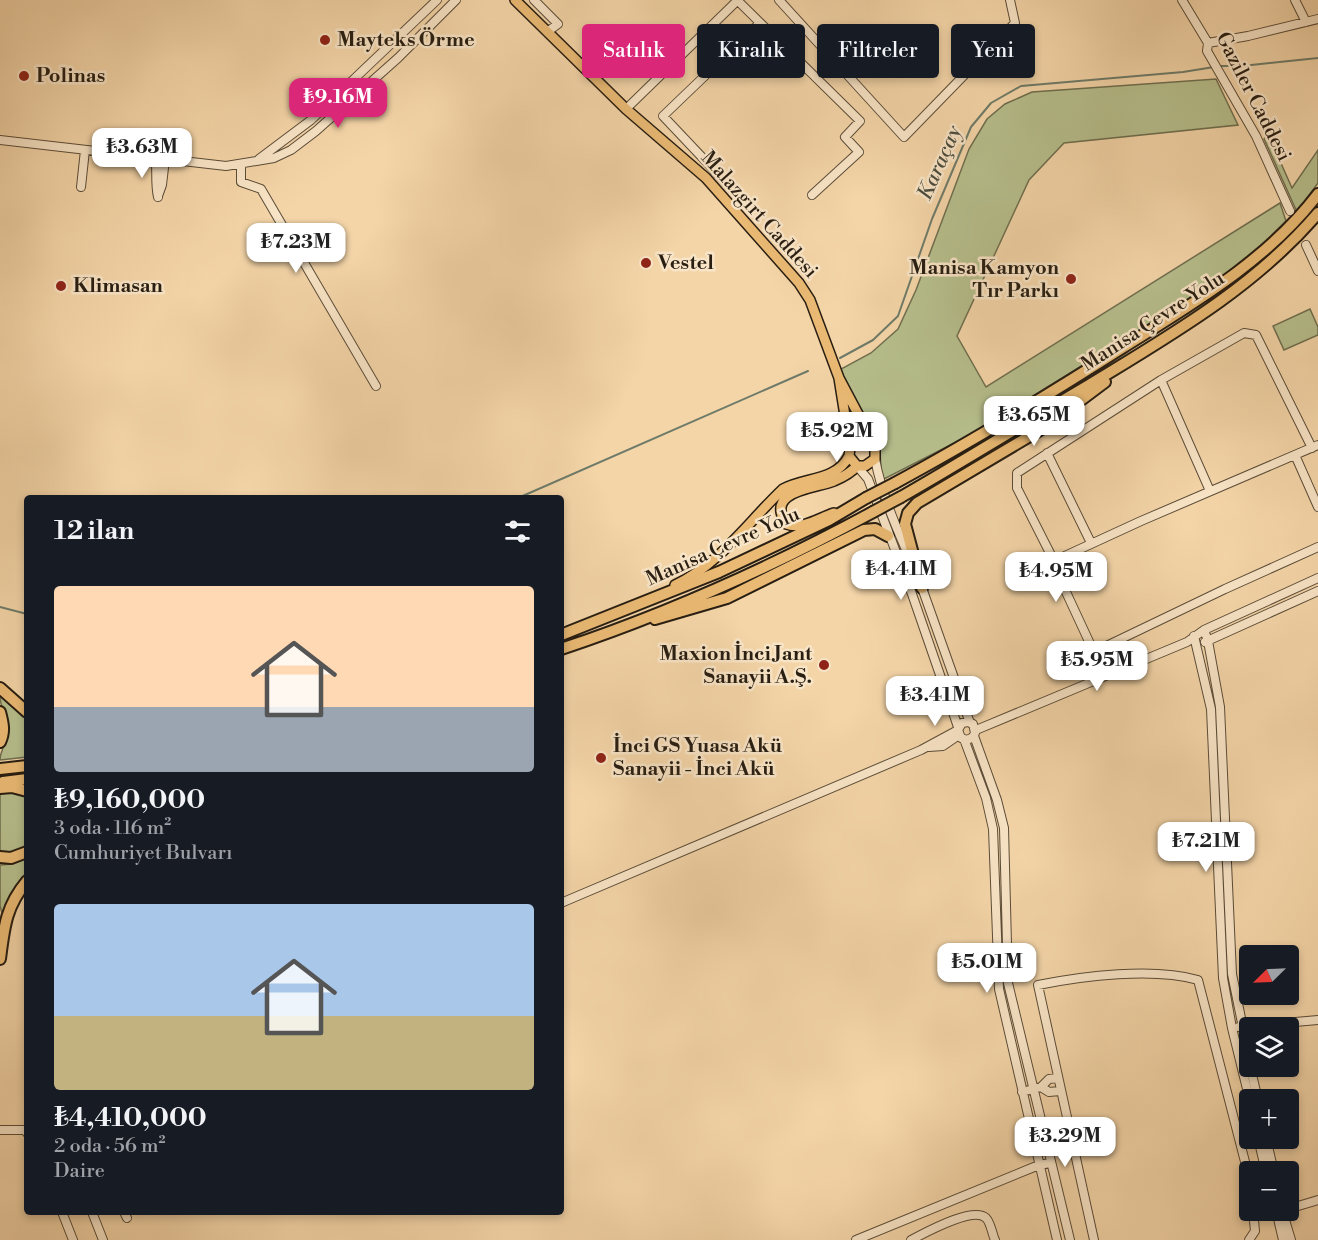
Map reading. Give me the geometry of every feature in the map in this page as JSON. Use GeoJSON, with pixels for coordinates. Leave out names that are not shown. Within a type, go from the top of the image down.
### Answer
{"type":"FeatureCollection","features":[{"type":"Feature","properties":{"kind":"highway","name":"Manisa Çevre Yolu"},"geometry":{"type":"LineString","coordinates":[[564,634],[719,572],[829,520],[984,434],[1218,288],[1269,247],[1318,194]]}},
{"type":"Feature","properties":{"kind":"highway","name":"Manisa Çevre Yolu"},"geometry":{"type":"LineString","coordinates":[[564,648],[619,628],[747,574],[901,498],[1157,344],[1225,299],[1299,236],[1318,213]]}},
{"type":"Feature","properties":{"kind":"highway"},"geometry":{"type":"LineString","coordinates":[[922,588],[905,524],[908,513],[917,503],[1045,427],[1157,344]]}},
{"type":"Feature","properties":{"kind":"highway"},"geometry":{"type":"LineString","coordinates":[[619,628],[726,598],[864,530],[875,529],[888,536]]}},
{"type":"Feature","properties":{"kind":"highway"},"geometry":{"type":"LineString","coordinates":[[0,688],[24,709]]}},
{"type":"Feature","properties":{"kind":"highway"},"geometry":{"type":"LineString","coordinates":[[0,712],[3,723],[3,735],[0,742]]}},
{"type":"Feature","properties":{"kind":"highway"},"geometry":{"type":"LineString","coordinates":[[0,769],[24,766]]}},
{"type":"Feature","properties":{"kind":"highway"},"geometry":{"type":"LineString","coordinates":[[0,782],[24,779]]}},
{"type":"Feature","properties":{"kind":"highway"},"geometry":{"type":"LineString","coordinates":[[0,788],[12,787],[24,790]]}},
{"type":"Feature","properties":{"kind":"highway"},"geometry":{"type":"LineString","coordinates":[[0,857],[11,858],[24,853]]}},
{"type":"Feature","properties":{"kind":"highway"},"geometry":{"type":"LineString","coordinates":[[0,959],[5,919],[12,902],[24,885]]}},
{"type":"Feature","properties":{"kind":"main road","name":"Malazgirt Caddesi"},"geometry":{"type":"LineString","coordinates":[[515,0],[626,108],[706,178],[799,284],[810,300],[839,378]]}},
{"type":"Feature","properties":{"kind":"main road"},"geometry":{"type":"LineString","coordinates":[[839,378],[876,450],[875,459],[865,466],[857,466]]}},
{"type":"Feature","properties":{"kind":"main road"},"geometry":{"type":"LineString","coordinates":[[839,378],[849,452],[857,466]]}},
{"type":"Feature","properties":{"kind":"main road"},"geometry":{"type":"LineString","coordinates":[[618,612],[695,574],[783,489],[838,471],[859,439],[872,443]]}},
{"type":"Feature","properties":{"kind":"main road"},"geometry":{"type":"LineString","coordinates":[[853,505],[794,527],[786,524],[781,511],[782,502],[787,496],[833,481],[853,471],[857,466]]}},
{"type":"Feature","properties":{"kind":"street"},"geometry":{"type":"LineString","coordinates":[[259,159],[311,120],[437,0]]}},
{"type":"Feature","properties":{"kind":"street"},"geometry":{"type":"LineString","coordinates":[[0,140],[226,166],[274,158],[291,150],[316,132],[398,58],[456,0]]}},
{"type":"Feature","properties":{"kind":"street"},"geometry":{"type":"LineString","coordinates":[[534,0],[558,24],[547,32]]}},
{"type":"Feature","properties":{"kind":"street"},"geometry":{"type":"LineString","coordinates":[[626,108],[738,0],[860,121],[845,137],[859,152],[812,195]]}},
{"type":"Feature","properties":{"kind":"street"},"geometry":{"type":"LineString","coordinates":[[781,1],[903,137],[1016,23],[1010,0]]}},
{"type":"Feature","properties":{"kind":"street","name":"Gaziler Caddesi"},"geometry":{"type":"LineString","coordinates":[[1182,0],[1225,83],[1256,136],[1290,211]]}},
{"type":"Feature","properties":{"kind":"street"},"geometry":{"type":"LineString","coordinates":[[1295,0],[1306,22]]}},
{"type":"Feature","properties":{"kind":"street"},"geometry":{"type":"LineString","coordinates":[[1208,47],[1318,19]]}},
{"type":"Feature","properties":{"kind":"street"},"geometry":{"type":"LineString","coordinates":[[750,209],[663,116],[760,23]]}},
{"type":"Feature","properties":{"kind":"street"},"geometry":{"type":"LineString","coordinates":[[388,47],[398,58]]}},
{"type":"Feature","properties":{"kind":"street"},"geometry":{"type":"LineString","coordinates":[[89,151],[110,144],[139,141],[153,149],[161,159]]}},
{"type":"Feature","properties":{"kind":"street"},"geometry":{"type":"LineString","coordinates":[[81,188],[89,151]]}},
{"type":"Feature","properties":{"kind":"street"},"geometry":{"type":"LineString","coordinates":[[241,164],[241,182],[261,189],[376,386]]}},
{"type":"Feature","properties":{"kind":"street"},"geometry":{"type":"LineString","coordinates":[[1306,245],[1318,271]]}},
{"type":"Feature","properties":{"kind":"street"},"geometry":{"type":"LineString","coordinates":[[1054,561],[1315,446],[1256,334],[1244,333],[1161,380],[1017,473],[1017,488],[1054,561],[1054,566],[1092,648],[1100,649],[1318,547]]}},
{"type":"Feature","properties":{"kind":"street"},"geometry":{"type":"LineString","coordinates":[[1161,380],[1210,491]]}},
{"type":"Feature","properties":{"kind":"street"},"geometry":{"type":"LineString","coordinates":[[1047,453],[1091,543]]}},
{"type":"Feature","properties":{"kind":"street"},"geometry":{"type":"LineString","coordinates":[[1295,455],[1318,507]]}},
{"type":"Feature","properties":{"kind":"street"},"geometry":{"type":"LineString","coordinates":[[875,459],[879,480],[892,517],[922,588],[973,728],[1004,828],[1008,983],[1037,1088],[1050,1162],[1070,1240]]}},
{"type":"Feature","properties":{"kind":"street"},"geometry":{"type":"LineString","coordinates":[[857,466],[868,479],[912,594],[960,733],[986,798],[993,829],[999,989],[1057,1240]]}},
{"type":"Feature","properties":{"kind":"street"},"geometry":{"type":"LineString","coordinates":[[973,728],[1187,642],[1204,630],[1318,578]]}},
{"type":"Feature","properties":{"kind":"street"},"geometry":{"type":"LineString","coordinates":[[1187,642],[1198,645],[1318,591]]}},
{"type":"Feature","properties":{"kind":"street"},"geometry":{"type":"LineString","coordinates":[[1204,630],[1221,707],[1232,974],[1240,1017]]}},
{"type":"Feature","properties":{"kind":"street"},"geometry":{"type":"LineString","coordinates":[[1194,636],[1198,645],[1211,709],[1223,978],[1247,1089]]}},
{"type":"Feature","properties":{"kind":"street"},"geometry":{"type":"LineString","coordinates":[[564,902],[960,733],[965,722],[973,728]]}},
{"type":"Feature","properties":{"kind":"street"},"geometry":{"type":"LineString","coordinates":[[960,733],[969,739],[973,728]]}},
{"type":"Feature","properties":{"kind":"street"},"geometry":{"type":"LineString","coordinates":[[1094,1240],[1038,985],[1146,973],[1185,976],[1198,980],[1245,1161]]}},
{"type":"Feature","properties":{"kind":"street"},"geometry":{"type":"LineString","coordinates":[[1299,1022],[1318,1020]]}},
{"type":"Feature","properties":{"kind":"street"},"geometry":{"type":"LineString","coordinates":[[1232,1028],[1239,1027]]}},
{"type":"Feature","properties":{"kind":"street"},"geometry":{"type":"LineString","coordinates":[[1022,1092],[1037,1088],[1049,1079],[1058,1078]]}},
{"type":"Feature","properties":{"kind":"street"},"geometry":{"type":"LineString","coordinates":[[1037,1088],[1049,1092],[1060,1091]]}},
{"type":"Feature","properties":{"kind":"street"},"geometry":{"type":"LineString","coordinates":[[0,1130],[24,1130]]}},
{"type":"Feature","properties":{"kind":"street"},"geometry":{"type":"LineString","coordinates":[[856,1240],[1050,1162]]}},
{"type":"Feature","properties":{"kind":"street"},"geometry":{"type":"LineString","coordinates":[[1299,1206],[1318,1200]]}},
{"type":"Feature","properties":{"kind":"street"},"geometry":{"type":"LineString","coordinates":[[63,1215],[73,1240]]}},
{"type":"Feature","properties":{"kind":"street"},"geometry":{"type":"LineString","coordinates":[[93,1215],[103,1240]]}},
{"type":"Feature","properties":{"kind":"street"},"geometry":{"type":"LineString","coordinates":[[911,1240],[968,1215],[980,1215],[987,1219],[995,1240]]}},
{"type":"Feature","properties":{"kind":"street"},"geometry":{"type":"LineString","coordinates":[[1249,1240],[1255,1231],[1254,1221]]}},
{"type":"Feature","properties":{"kind":"street"},"geometry":{"type":"LineString","coordinates":[[1279,1221],[1283,1240]]}},
{"type":"Feature","properties":{"kind":"street"},"geometry":{"type":"LineString","coordinates":[[1285,1221],[1291,1240]]}},
{"type":"Feature","properties":{"kind":"green space"},"geometry":{"type":"Polygon","coordinates":[[[1216,79],[1238,125],[1064,143],[1029,180],[957,336],[986,387],[1280,203],[1286,221],[1263,244],[1209,287],[972,434],[882,480],[880,453],[874,438],[853,405],[841,369],[871,353],[898,329],[916,290],[969,149],[987,119],[1005,104],[1032,92],[1216,79]]]}},
{"type":"Feature","properties":{"kind":"green space"},"geometry":{"type":"Polygon","coordinates":[[[1268,134],[1292,188],[1318,150],[1318,183],[1297,212],[1264,139],[1268,134]]]}},
{"type":"Feature","properties":{"kind":"green space"},"geometry":{"type":"Polygon","coordinates":[[[1310,309],[1318,327],[1318,335],[1284,350],[1273,326],[1310,309]]]}},
{"type":"Feature","properties":{"kind":"green space"},"geometry":{"type":"Polygon","coordinates":[[[0,696],[24,716],[24,757],[0,760],[8,733],[0,696]]]}},
{"type":"Feature","properties":{"kind":"green space"},"geometry":{"type":"Polygon","coordinates":[[[6,791],[24,795],[24,848],[7,853],[0,852],[0,792],[6,791]]]}},
{"type":"Feature","properties":{"kind":"green space"},"geometry":{"type":"Polygon","coordinates":[[[24,859],[24,878],[11,893],[2,913],[0,865],[13,864],[24,859]]]}},
{"type":"Feature","properties":{"kind":"waterway","name":"Karaçay"},"geometry":{"type":"LineString","coordinates":[[1219,66],[1242,66],[1318,58]]}},
{"type":"Feature","properties":{"kind":"waterway","name":"Karaçay"},"geometry":{"type":"LineString","coordinates":[[840,358],[873,340],[898,316],[932,219],[971,127],[991,103],[1021,86],[1183,72],[1214,67]]}},
{"type":"Feature","properties":{"kind":"waterway","name":"Karaçay"},"geometry":{"type":"LineString","coordinates":[[525,495],[808,371]]}},
{"type":"Feature","properties":{"kind":"waterway","name":"Karaçay"},"geometry":{"type":"LineString","coordinates":[[0,607],[24,613]]}},
{"type":"Feature","properties":{"kind":"place","name":"Mayteks Örme"},"geometry":{"type":"Point","coordinates":[325,40]}},
{"type":"Feature","properties":{"kind":"place","name":"Polinas"},"geometry":{"type":"Point","coordinates":[24,76]}},
{"type":"Feature","properties":{"kind":"place","name":"Vestel"},"geometry":{"type":"Point","coordinates":[646,263]}},
{"type":"Feature","properties":{"kind":"place","name":"Manisa Kamyon Tır Parkı"},"geometry":{"type":"Point","coordinates":[1071,279]}},
{"type":"Feature","properties":{"kind":"place","name":"Klimasan"},"geometry":{"type":"Point","coordinates":[61,286]}},
{"type":"Feature","properties":{"kind":"place","name":"Maxion İnci Jant Sanayii A.Ş."},"geometry":{"type":"Point","coordinates":[824,665]}},
{"type":"Feature","properties":{"kind":"place","name":"İnci GS Yuasa Akü Sanayii - İnci Akü"},"geometry":{"type":"Point","coordinates":[601,758]}}]}
